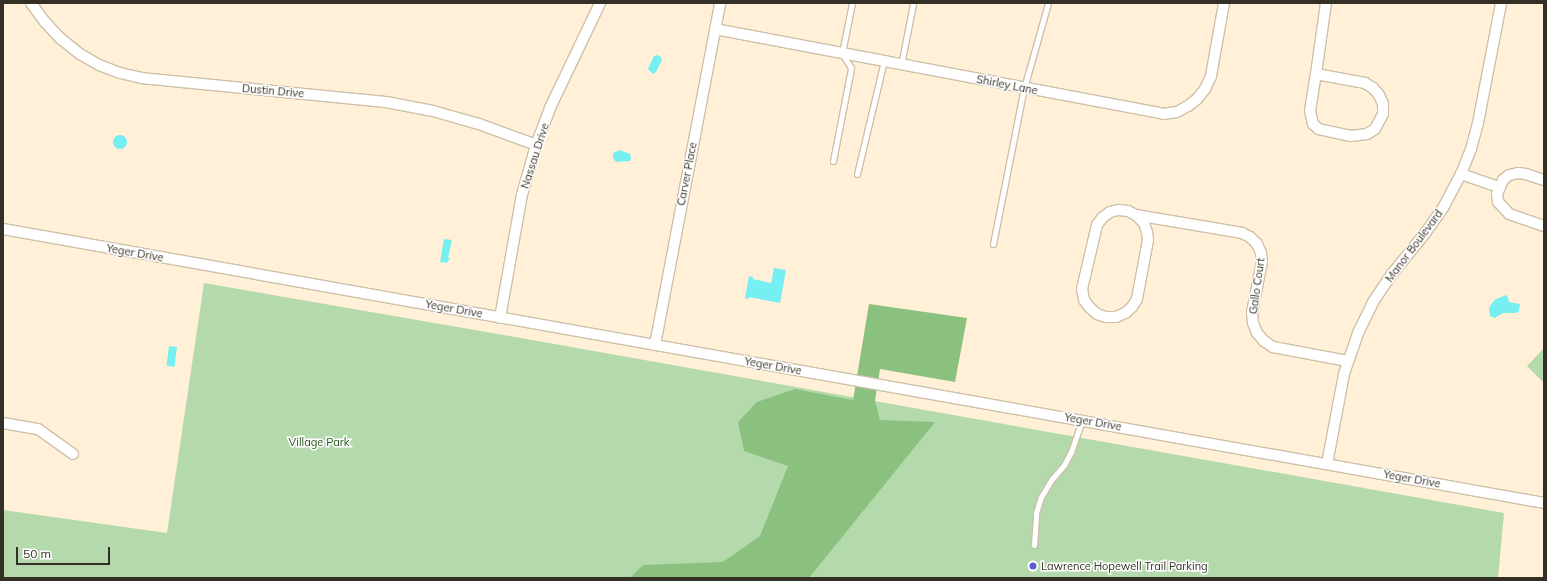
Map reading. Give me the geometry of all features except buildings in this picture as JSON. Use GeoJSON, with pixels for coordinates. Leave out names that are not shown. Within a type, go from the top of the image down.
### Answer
{"type":"FeatureCollection","features":[{"type":"Feature","properties":{"kind":"street","name":"Dustin Drive"},"geometry":{"type":"LineString","coordinates":[[31,3],[45,22],[65,42],[80,54],[99,65],[120,73],[141,78],[386,102],[433,111],[479,124],[536,145]]}},
{"type":"Feature","properties":{"kind":"street","name":"Nassau Drive"},"geometry":{"type":"LineString","coordinates":[[500,318],[522,195],[536,145],[550,108],[600,3]]}},
{"type":"Feature","properties":{"kind":"street","name":"Carver Place"},"geometry":{"type":"LineString","coordinates":[[655,345],[720,3]]}},
{"type":"Feature","properties":{"kind":"street","name":"Shirley Lane"},"geometry":{"type":"LineString","coordinates":[[715,29],[1151,113],[1163,114],[1177,112],[1188,106],[1205,90],[1211,76],[1224,3]]}},
{"type":"Feature","properties":{"kind":"street"},"geometry":{"type":"LineString","coordinates":[[1316,74],[1365,83],[1373,88],[1379,95],[1383,104],[1383,114],[1375,129],[1367,134],[1351,136],[1319,129],[1313,124],[1310,111],[1326,3]]}},
{"type":"Feature","properties":{"kind":"street","name":"Manor Boulevard"},"geometry":{"type":"LineString","coordinates":[[1327,464],[1348,361],[1358,333],[1373,302],[1392,274],[1431,226],[1444,206],[1461,174],[1478,123],[1501,3]]}},
{"type":"Feature","properties":{"kind":"street"},"geometry":{"type":"LineString","coordinates":[[1544,180],[1518,173],[1509,175],[1498,187],[1498,202],[1504,210],[1509,214],[1544,226]]}},
{"type":"Feature","properties":{"kind":"street"},"geometry":{"type":"LineString","coordinates":[[1461,174],[1498,187]]}},
{"type":"Feature","properties":{"kind":"street","name":"Gallo Court"},"geometry":{"type":"LineString","coordinates":[[1136,215],[1144,223],[1148,240],[1137,299],[1132,307],[1125,313],[1111,317],[1098,314],[1090,308],[1084,300],[1082,289],[1097,225],[1102,218],[1110,212],[1119,210],[1128,211],[1136,215],[1242,233],[1250,237],[1259,248],[1262,262],[1252,312],[1252,323],[1257,333],[1264,341],[1273,347],[1348,361]]}},
{"type":"Feature","properties":{"kind":"street","name":"Yeger Drive"},"geometry":{"type":"LineString","coordinates":[[3,229],[1544,502]]}},
{"type":"Feature","properties":{"kind":"street"},"geometry":{"type":"LineString","coordinates":[[3,422],[38,429],[73,454]]}},
{"type":"Feature","properties":{"kind":"lane"},"geometry":{"type":"LineString","coordinates":[[833,161],[851,68],[842,53],[852,3]]}},
{"type":"Feature","properties":{"kind":"lane"},"geometry":{"type":"LineString","coordinates":[[993,244],[1024,88],[1048,3]]}},
{"type":"Feature","properties":{"kind":"lane"},"geometry":{"type":"LineString","coordinates":[[901,65],[913,4]]}},
{"type":"Feature","properties":{"kind":"lane"},"geometry":{"type":"LineString","coordinates":[[857,174],[884,61]]}},
{"type":"Feature","properties":{"kind":"lane"},"geometry":{"type":"LineString","coordinates":[[1034,545],[1036,513],[1041,497],[1052,479],[1064,465],[1071,452],[1082,420]]}},
{"type":"Feature","properties":{"kind":"green space","name":"Village Park"},"geometry":{"type":"Polygon","coordinates":[[[204,283],[1504,513],[1498,578],[3,578],[3,510],[167,533],[204,283]]]}},
{"type":"Feature","properties":{"kind":"green space"},"geometry":{"type":"Polygon","coordinates":[[[869,304],[967,318],[955,382],[880,369],[875,401],[880,420],[935,422],[809,578],[630,578],[643,565],[723,562],[760,536],[788,466],[744,451],[738,422],[757,402],[795,389],[853,400],[869,304]]]}},
{"type":"Feature","properties":{"kind":"green space"},"geometry":{"type":"Polygon","coordinates":[[[1544,348],[1544,383],[1527,366],[1544,348]]]}},
{"type":"Feature","properties":{"kind":"water"},"geometry":{"type":"Polygon","coordinates":[[[657,55],[661,57],[662,60],[656,72],[653,74],[648,69],[654,56],[657,55]]]}},
{"type":"Feature","properties":{"kind":"water"},"geometry":{"type":"Polygon","coordinates":[[[120,135],[125,137],[127,142],[125,147],[120,149],[115,147],[113,142],[115,137],[120,135]]]}},
{"type":"Feature","properties":{"kind":"water"},"geometry":{"type":"Polygon","coordinates":[[[620,150],[630,154],[630,161],[616,162],[613,158],[613,153],[620,150]]]}},
{"type":"Feature","properties":{"kind":"water"},"geometry":{"type":"Polygon","coordinates":[[[444,239],[452,240],[448,258],[450,258],[447,263],[440,262],[444,239]]]}},
{"type":"Feature","properties":{"kind":"water"},"geometry":{"type":"Polygon","coordinates":[[[774,268],[786,270],[780,303],[749,297],[749,299],[745,298],[749,276],[753,277],[753,279],[771,283],[774,268]]]}},
{"type":"Feature","properties":{"kind":"water"},"geometry":{"type":"Polygon","coordinates":[[[1507,295],[1509,302],[1520,304],[1519,311],[1516,313],[1503,313],[1495,318],[1490,316],[1489,308],[1492,303],[1496,299],[1507,295]]]}},
{"type":"Feature","properties":{"kind":"water"},"geometry":{"type":"Polygon","coordinates":[[[169,346],[177,347],[175,367],[167,366],[169,346]]]}},
{"type":"Feature","properties":{"kind":"place","name":"Lawrence Hopewell Trail Parking"},"geometry":{"type":"Point","coordinates":[1033,566]}}]}
